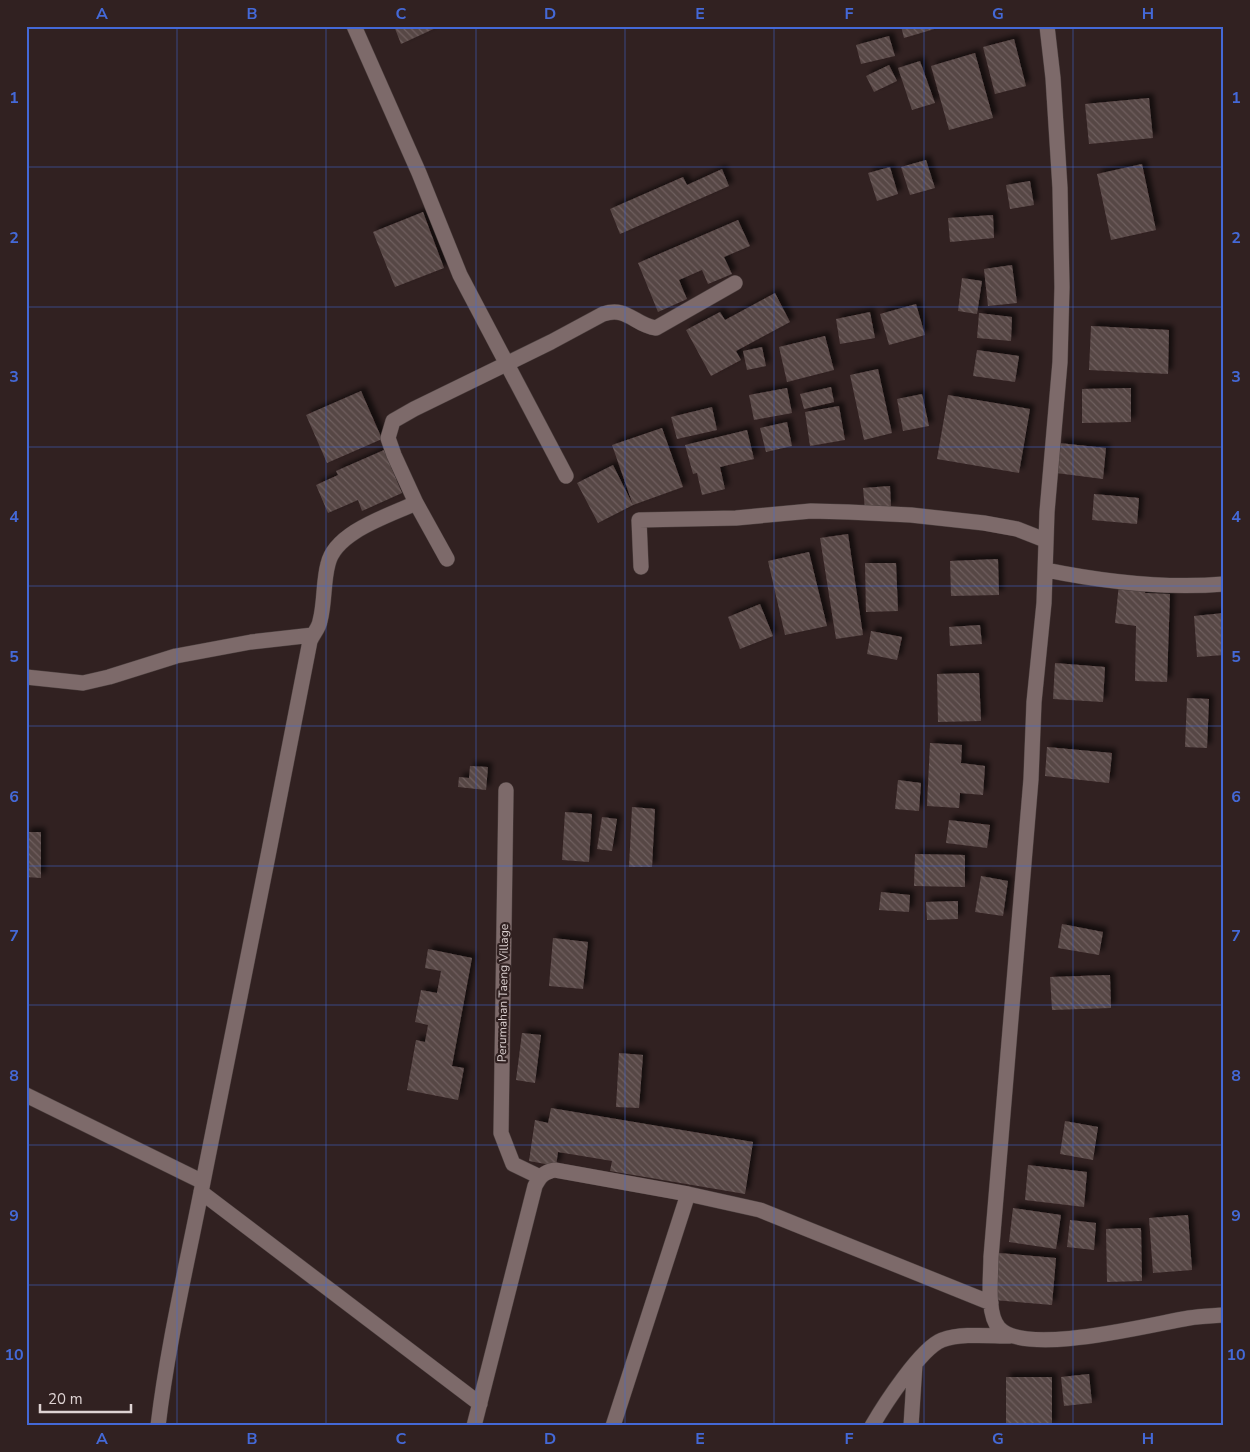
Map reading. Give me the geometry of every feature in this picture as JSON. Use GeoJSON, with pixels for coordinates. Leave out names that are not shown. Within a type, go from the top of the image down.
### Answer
{"type":"FeatureCollection","features":[{"type":"Feature","properties":{"kind":"street"},"geometry":{"type":"LineString","coordinates":[[354,26],[419,173],[460,275],[566,476]]}},
{"type":"Feature","properties":{"kind":"street"},"geometry":{"type":"LineString","coordinates":[[1012,1336],[999,1329],[993,1318],[991,1303],[991,1257],[1031,779],[1034,702],[1046,570],[1045,540],[1060,362],[1062,287],[1060,188],[1053,78],[1047,26]]}},
{"type":"Feature","properties":{"kind":"street"},"geometry":{"type":"LineString","coordinates":[[447,559],[416,503],[394,455],[388,438],[393,421],[603,314],[619,311],[649,327],[656,328],[735,284]]}},
{"type":"Feature","properties":{"kind":"street"},"geometry":{"type":"LineString","coordinates":[[158,1426],[174,1321],[242,981],[274,834],[310,641],[321,620],[328,564],[333,550],[355,531],[416,503]]}},
{"type":"Feature","properties":{"kind":"street"},"geometry":{"type":"LineString","coordinates":[[640,567],[639,520],[736,518],[811,511],[911,515],[984,523],[1017,529],[1045,540]]}},
{"type":"Feature","properties":{"kind":"street"},"geometry":{"type":"LineString","coordinates":[[1046,570],[1089,579],[1174,586],[1224,584]]}},
{"type":"Feature","properties":{"kind":"street"},"geometry":{"type":"LineString","coordinates":[[26,677],[88,682],[176,656],[250,642],[313,635]]}},
{"type":"Feature","properties":{"kind":"street","name":"Perumahan Taeng Village"},"geometry":{"type":"LineString","coordinates":[[506,790],[501,1133],[514,1164],[540,1177]]}},
{"type":"Feature","properties":{"kind":"street"},"geometry":{"type":"LineString","coordinates":[[26,1095],[202,1187],[480,1404]]}},
{"type":"Feature","properties":{"kind":"street"},"geometry":{"type":"LineString","coordinates":[[474,1426],[535,1186],[540,1177],[547,1172],[555,1170],[688,1194],[760,1210],[991,1303]]}},
{"type":"Feature","properties":{"kind":"street"},"geometry":{"type":"LineString","coordinates":[[613,1426],[688,1194]]}},
{"type":"Feature","properties":{"kind":"street"},"geometry":{"type":"LineString","coordinates":[[872,1426],[915,1364],[933,1344],[943,1340],[960,1337],[1012,1336],[1032,1339],[1114,1334],[1190,1318],[1224,1315]]}},
{"type":"Feature","properties":{"kind":"street"},"geometry":{"type":"LineString","coordinates":[[911,1426],[915,1364]]}},
{"type":"Feature","properties":{"kind":"building"},"geometry":{"type":"Polygon","coordinates":[[[394,26],[440,26],[401,44],[394,26]]]}},
{"type":"Feature","properties":{"kind":"building"},"geometry":{"type":"Polygon","coordinates":[[[901,26],[941,26],[941,27],[904,38],[901,26]]]}},
{"type":"Feature","properties":{"kind":"building"},"geometry":{"type":"Polygon","coordinates":[[[889,36],[895,56],[861,64],[856,45],[889,36]]]}},
{"type":"Feature","properties":{"kind":"building"},"geometry":{"type":"Polygon","coordinates":[[[1014,39],[1026,86],[995,94],[983,47],[1014,39]]]}},
{"type":"Feature","properties":{"kind":"building"},"geometry":{"type":"Polygon","coordinates":[[[975,53],[993,118],[949,130],[931,66],[975,53]]]}},
{"type":"Feature","properties":{"kind":"building"},"geometry":{"type":"Polygon","coordinates":[[[920,61],[935,103],[912,110],[898,68],[920,61]]]}},
{"type":"Feature","properties":{"kind":"building"},"geometry":{"type":"Polygon","coordinates":[[[889,65],[897,81],[874,92],[866,76],[889,65]]]}},
{"type":"Feature","properties":{"kind":"building"},"geometry":{"type":"Polygon","coordinates":[[[1149,98],[1153,138],[1089,144],[1085,104],[1149,98]]]}},
{"type":"Feature","properties":{"kind":"building"},"geometry":{"type":"Polygon","coordinates":[[[926,160],[935,188],[910,195],[901,167],[926,160]]]}},
{"type":"Feature","properties":{"kind":"building"},"geometry":{"type":"Polygon","coordinates":[[[1142,164],[1156,230],[1111,240],[1097,174],[1142,164]]]}},
{"type":"Feature","properties":{"kind":"building"},"geometry":{"type":"Polygon","coordinates":[[[890,167],[898,194],[877,201],[868,173],[890,167]]]}},
{"type":"Feature","properties":{"kind":"building"},"geometry":{"type":"Polygon","coordinates":[[[722,169],[729,186],[620,234],[610,209],[683,177],[687,185],[722,169]]]}},
{"type":"Feature","properties":{"kind":"building"},"geometry":{"type":"Polygon","coordinates":[[[1030,181],[1034,205],[1010,209],[1006,185],[1030,181]]]}},
{"type":"Feature","properties":{"kind":"building"},"geometry":{"type":"Polygon","coordinates":[[[423,212],[444,268],[395,287],[373,232],[423,212]]]}},
{"type":"Feature","properties":{"kind":"building"},"geometry":{"type":"Polygon","coordinates":[[[993,215],[994,238],[950,242],[948,218],[993,215]]]}},
{"type":"Feature","properties":{"kind":"building"},"geometry":{"type":"Polygon","coordinates":[[[738,220],[750,246],[724,257],[732,274],[708,284],[702,270],[679,280],[687,299],[658,312],[638,263],[738,220]]]}},
{"type":"Feature","properties":{"kind":"building"},"geometry":{"type":"Polygon","coordinates":[[[1012,265],[1017,303],[988,306],[984,269],[1012,265]]]}},
{"type":"Feature","properties":{"kind":"building"},"geometry":{"type":"Polygon","coordinates":[[[962,278],[982,281],[977,314],[958,311],[962,278]]]}},
{"type":"Feature","properties":{"kind":"building"},"geometry":{"type":"Polygon","coordinates":[[[775,293],[790,322],[736,351],[741,360],[711,376],[686,330],[720,312],[725,320],[775,293]]]}},
{"type":"Feature","properties":{"kind":"building"},"geometry":{"type":"Polygon","coordinates":[[[916,304],[925,335],[889,345],[880,314],[916,304]]]}},
{"type":"Feature","properties":{"kind":"building"},"geometry":{"type":"Polygon","coordinates":[[[870,312],[875,338],[840,344],[836,319],[870,312]]]}},
{"type":"Feature","properties":{"kind":"building"},"geometry":{"type":"Polygon","coordinates":[[[979,313],[1012,317],[1011,341],[977,338],[979,313]]]}},
{"type":"Feature","properties":{"kind":"building"},"geometry":{"type":"Polygon","coordinates":[[[1091,326],[1169,330],[1168,374],[1089,370],[1091,326]]]}},
{"type":"Feature","properties":{"kind":"building"},"geometry":{"type":"Polygon","coordinates":[[[825,336],[834,370],[787,382],[779,347],[825,336]]]}},
{"type":"Feature","properties":{"kind":"building"},"geometry":{"type":"Polygon","coordinates":[[[762,347],[766,366],[747,370],[743,351],[762,347]]]}},
{"type":"Feature","properties":{"kind":"building"},"geometry":{"type":"Polygon","coordinates":[[[977,350],[1019,356],[1015,382],[973,376],[977,350]]]}},
{"type":"Feature","properties":{"kind":"building"},"geometry":{"type":"Polygon","coordinates":[[[878,369],[892,433],[864,440],[850,375],[878,369]]]}},
{"type":"Feature","properties":{"kind":"building"},"geometry":{"type":"Polygon","coordinates":[[[831,387],[834,402],[804,409],[800,394],[831,387]]]}},
{"type":"Feature","properties":{"kind":"building"},"geometry":{"type":"Polygon","coordinates":[[[787,388],[792,413],[754,420],[749,395],[787,388]]]}},
{"type":"Feature","properties":{"kind":"building"},"geometry":{"type":"Polygon","coordinates":[[[1131,388],[1131,422],[1082,423],[1082,389],[1131,388]]]}},
{"type":"Feature","properties":{"kind":"building"},"geometry":{"type":"Polygon","coordinates":[[[361,391],[382,439],[327,463],[306,415],[361,391]]]}},
{"type":"Feature","properties":{"kind":"building"},"geometry":{"type":"Polygon","coordinates":[[[922,394],[929,426],[903,431],[897,399],[922,394]]]}},
{"type":"Feature","properties":{"kind":"building"},"geometry":{"type":"Polygon","coordinates":[[[948,395],[1030,409],[1019,473],[937,459],[948,395]]]}},
{"type":"Feature","properties":{"kind":"building"},"geometry":{"type":"Polygon","coordinates":[[[839,406],[845,440],[810,446],[805,412],[839,406]]]}},
{"type":"Feature","properties":{"kind":"building"},"geometry":{"type":"Polygon","coordinates":[[[712,407],[717,430],[677,439],[671,417],[712,407]]]}},
{"type":"Feature","properties":{"kind":"building"},"geometry":{"type":"Polygon","coordinates":[[[787,422],[792,446],[766,452],[760,428],[787,422]]]}},
{"type":"Feature","properties":{"kind":"building"},"geometry":{"type":"Polygon","coordinates":[[[662,428],[683,487],[633,505],[612,445],[662,428]]]}},
{"type":"Feature","properties":{"kind":"building"},"geometry":{"type":"Polygon","coordinates":[[[747,430],[754,459],[720,467],[725,489],[702,495],[697,473],[693,474],[685,445],[747,430]]]}},
{"type":"Feature","properties":{"kind":"building"},"geometry":{"type":"Polygon","coordinates":[[[1059,443],[1106,448],[1103,479],[1056,473],[1059,443]]]}},
{"type":"Feature","properties":{"kind":"building"},"geometry":{"type":"Polygon","coordinates":[[[384,450],[402,493],[362,511],[358,500],[328,513],[316,485],[338,475],[336,471],[384,450]]]}},
{"type":"Feature","properties":{"kind":"building"},"geometry":{"type":"Polygon","coordinates":[[[613,465],[633,505],[598,523],[577,483],[613,465]]]}},
{"type":"Feature","properties":{"kind":"building"},"geometry":{"type":"Polygon","coordinates":[[[890,486],[891,507],[865,510],[863,488],[890,486]]]}},
{"type":"Feature","properties":{"kind":"building"},"geometry":{"type":"Polygon","coordinates":[[[1094,494],[1139,498],[1137,524],[1092,520],[1094,494]]]}},
{"type":"Feature","properties":{"kind":"building"},"geometry":{"type":"Polygon","coordinates":[[[848,534],[863,635],[836,639],[820,538],[848,534]]]}},
{"type":"Feature","properties":{"kind":"building"},"geometry":{"type":"Polygon","coordinates":[[[809,552],[827,626],[785,635],[768,561],[809,552]]]}},
{"type":"Feature","properties":{"kind":"building"},"geometry":{"type":"Polygon","coordinates":[[[998,559],[999,595],[951,596],[950,561],[998,559]]]}},
{"type":"Feature","properties":{"kind":"building"},"geometry":{"type":"Polygon","coordinates":[[[865,563],[896,563],[898,611],[866,612],[865,563]]]}},
{"type":"Feature","properties":{"kind":"building"},"geometry":{"type":"Polygon","coordinates":[[[1119,584],[1146,587],[1145,593],[1170,594],[1167,682],[1135,681],[1136,626],[1115,623],[1119,584]]]}},
{"type":"Feature","properties":{"kind":"building"},"geometry":{"type":"Polygon","coordinates":[[[760,604],[773,636],[740,649],[728,617],[760,604]]]}},
{"type":"Feature","properties":{"kind":"building"},"geometry":{"type":"Polygon","coordinates":[[[1224,613],[1224,655],[1197,657],[1194,616],[1224,613]]]}},
{"type":"Feature","properties":{"kind":"building"},"geometry":{"type":"Polygon","coordinates":[[[980,625],[982,644],[950,646],[949,627],[980,625]]]}},
{"type":"Feature","properties":{"kind":"building"},"geometry":{"type":"Polygon","coordinates":[[[871,631],[902,637],[897,660],[867,654],[871,631]]]}},
{"type":"Feature","properties":{"kind":"building"},"geometry":{"type":"Polygon","coordinates":[[[1055,663],[1105,667],[1103,702],[1053,699],[1055,663]]]}},
{"type":"Feature","properties":{"kind":"building"},"geometry":{"type":"Polygon","coordinates":[[[979,673],[981,721],[938,722],[937,674],[979,673]]]}},
{"type":"Feature","properties":{"kind":"building"},"geometry":{"type":"Polygon","coordinates":[[[1187,698],[1209,699],[1207,748],[1185,747],[1187,698]]]}},
{"type":"Feature","properties":{"kind":"building"},"geometry":{"type":"Polygon","coordinates":[[[930,743],[962,745],[961,763],[985,766],[983,795],[960,793],[959,808],[927,806],[930,743]]]}},
{"type":"Feature","properties":{"kind":"building"},"geometry":{"type":"Polygon","coordinates":[[[1047,747],[1112,753],[1109,783],[1045,776],[1047,747]]]}},
{"type":"Feature","properties":{"kind":"building"},"geometry":{"type":"Polygon","coordinates":[[[470,766],[488,767],[486,790],[458,787],[459,777],[469,778],[470,766]]]}},
{"type":"Feature","properties":{"kind":"building"},"geometry":{"type":"Polygon","coordinates":[[[898,780],[921,783],[919,811],[895,809],[898,780]]]}},
{"type":"Feature","properties":{"kind":"building"},"geometry":{"type":"Polygon","coordinates":[[[632,807],[655,809],[652,867],[629,867],[632,807]]]}},
{"type":"Feature","properties":{"kind":"building"},"geometry":{"type":"Polygon","coordinates":[[[565,812],[592,814],[589,862],[562,860],[565,812]]]}},
{"type":"Feature","properties":{"kind":"building"},"geometry":{"type":"Polygon","coordinates":[[[602,817],[617,819],[612,851],[597,849],[602,817]]]}},
{"type":"Feature","properties":{"kind":"building"},"geometry":{"type":"Polygon","coordinates":[[[949,820],[990,825],[987,848],[946,843],[949,820]]]}},
{"type":"Feature","properties":{"kind":"building"},"geometry":{"type":"Polygon","coordinates":[[[26,832],[41,832],[41,878],[26,877],[26,832]]]}},
{"type":"Feature","properties":{"kind":"building"},"geometry":{"type":"Polygon","coordinates":[[[915,854],[965,855],[965,887],[914,886],[915,854]]]}},
{"type":"Feature","properties":{"kind":"building"},"geometry":{"type":"Polygon","coordinates":[[[981,876],[1008,881],[1003,916],[975,912],[981,876]]]}},
{"type":"Feature","properties":{"kind":"building"},"geometry":{"type":"Polygon","coordinates":[[[881,892],[910,895],[909,912],[879,910],[881,892]]]}},
{"type":"Feature","properties":{"kind":"building"},"geometry":{"type":"Polygon","coordinates":[[[958,901],[958,919],[927,920],[926,902],[958,901]]]}},
{"type":"Feature","properties":{"kind":"building"},"geometry":{"type":"Polygon","coordinates":[[[1062,924],[1103,932],[1099,955],[1058,948],[1062,924]]]}},
{"type":"Feature","properties":{"kind":"building"},"geometry":{"type":"Polygon","coordinates":[[[553,938],[588,942],[583,989],[549,986],[553,938]]]}},
{"type":"Feature","properties":{"kind":"building"},"geometry":{"type":"Polygon","coordinates":[[[428,949],[472,958],[452,1066],[464,1068],[458,1100],[407,1090],[416,1040],[425,1042],[428,1025],[415,1022],[421,990],[437,993],[441,971],[425,968],[428,949]]]}},
{"type":"Feature","properties":{"kind":"building"},"geometry":{"type":"Polygon","coordinates":[[[1110,975],[1111,1008],[1052,1010],[1050,977],[1110,975]]]}},
{"type":"Feature","properties":{"kind":"building"},"geometry":{"type":"Polygon","coordinates":[[[522,1033],[541,1035],[535,1083],[516,1080],[522,1033]]]}},
{"type":"Feature","properties":{"kind":"building"},"geometry":{"type":"Polygon","coordinates":[[[619,1053],[643,1055],[639,1108],[616,1107],[619,1053]]]}},
{"type":"Feature","properties":{"kind":"building"},"geometry":{"type":"Polygon","coordinates":[[[551,1108],[753,1142],[745,1194],[610,1171],[612,1161],[558,1152],[556,1166],[529,1161],[535,1120],[548,1123],[551,1108]]]}},
{"type":"Feature","properties":{"kind":"building"},"geometry":{"type":"Polygon","coordinates":[[[1065,1121],[1098,1127],[1093,1160],[1060,1154],[1065,1121]]]}},
{"type":"Feature","properties":{"kind":"building"},"geometry":{"type":"Polygon","coordinates":[[[1028,1165],[1087,1172],[1084,1207],[1025,1200],[1028,1165]]]}},
{"type":"Feature","properties":{"kind":"building"},"geometry":{"type":"Polygon","coordinates":[[[1013,1208],[1061,1215],[1056,1249],[1009,1242],[1013,1208]]]}},
{"type":"Feature","properties":{"kind":"building"},"geometry":{"type":"Polygon","coordinates":[[[1188,1215],[1192,1270],[1153,1273],[1149,1218],[1188,1215]]]}},
{"type":"Feature","properties":{"kind":"building"},"geometry":{"type":"Polygon","coordinates":[[[1070,1220],[1096,1223],[1094,1250],[1067,1247],[1070,1220]]]}},
{"type":"Feature","properties":{"kind":"building"},"geometry":{"type":"Polygon","coordinates":[[[1141,1228],[1142,1281],[1107,1282],[1106,1229],[1141,1228]]]}},
{"type":"Feature","properties":{"kind":"building"},"geometry":{"type":"Polygon","coordinates":[[[999,1253],[1056,1258],[1052,1305],[994,1300],[999,1253]]]}},
{"type":"Feature","properties":{"kind":"building"},"geometry":{"type":"Polygon","coordinates":[[[1089,1374],[1092,1403],[1064,1406],[1061,1377],[1089,1374]]]}},
{"type":"Feature","properties":{"kind":"building"},"geometry":{"type":"Polygon","coordinates":[[[1006,1377],[1052,1377],[1052,1426],[1006,1426],[1006,1377]]]}}]}
